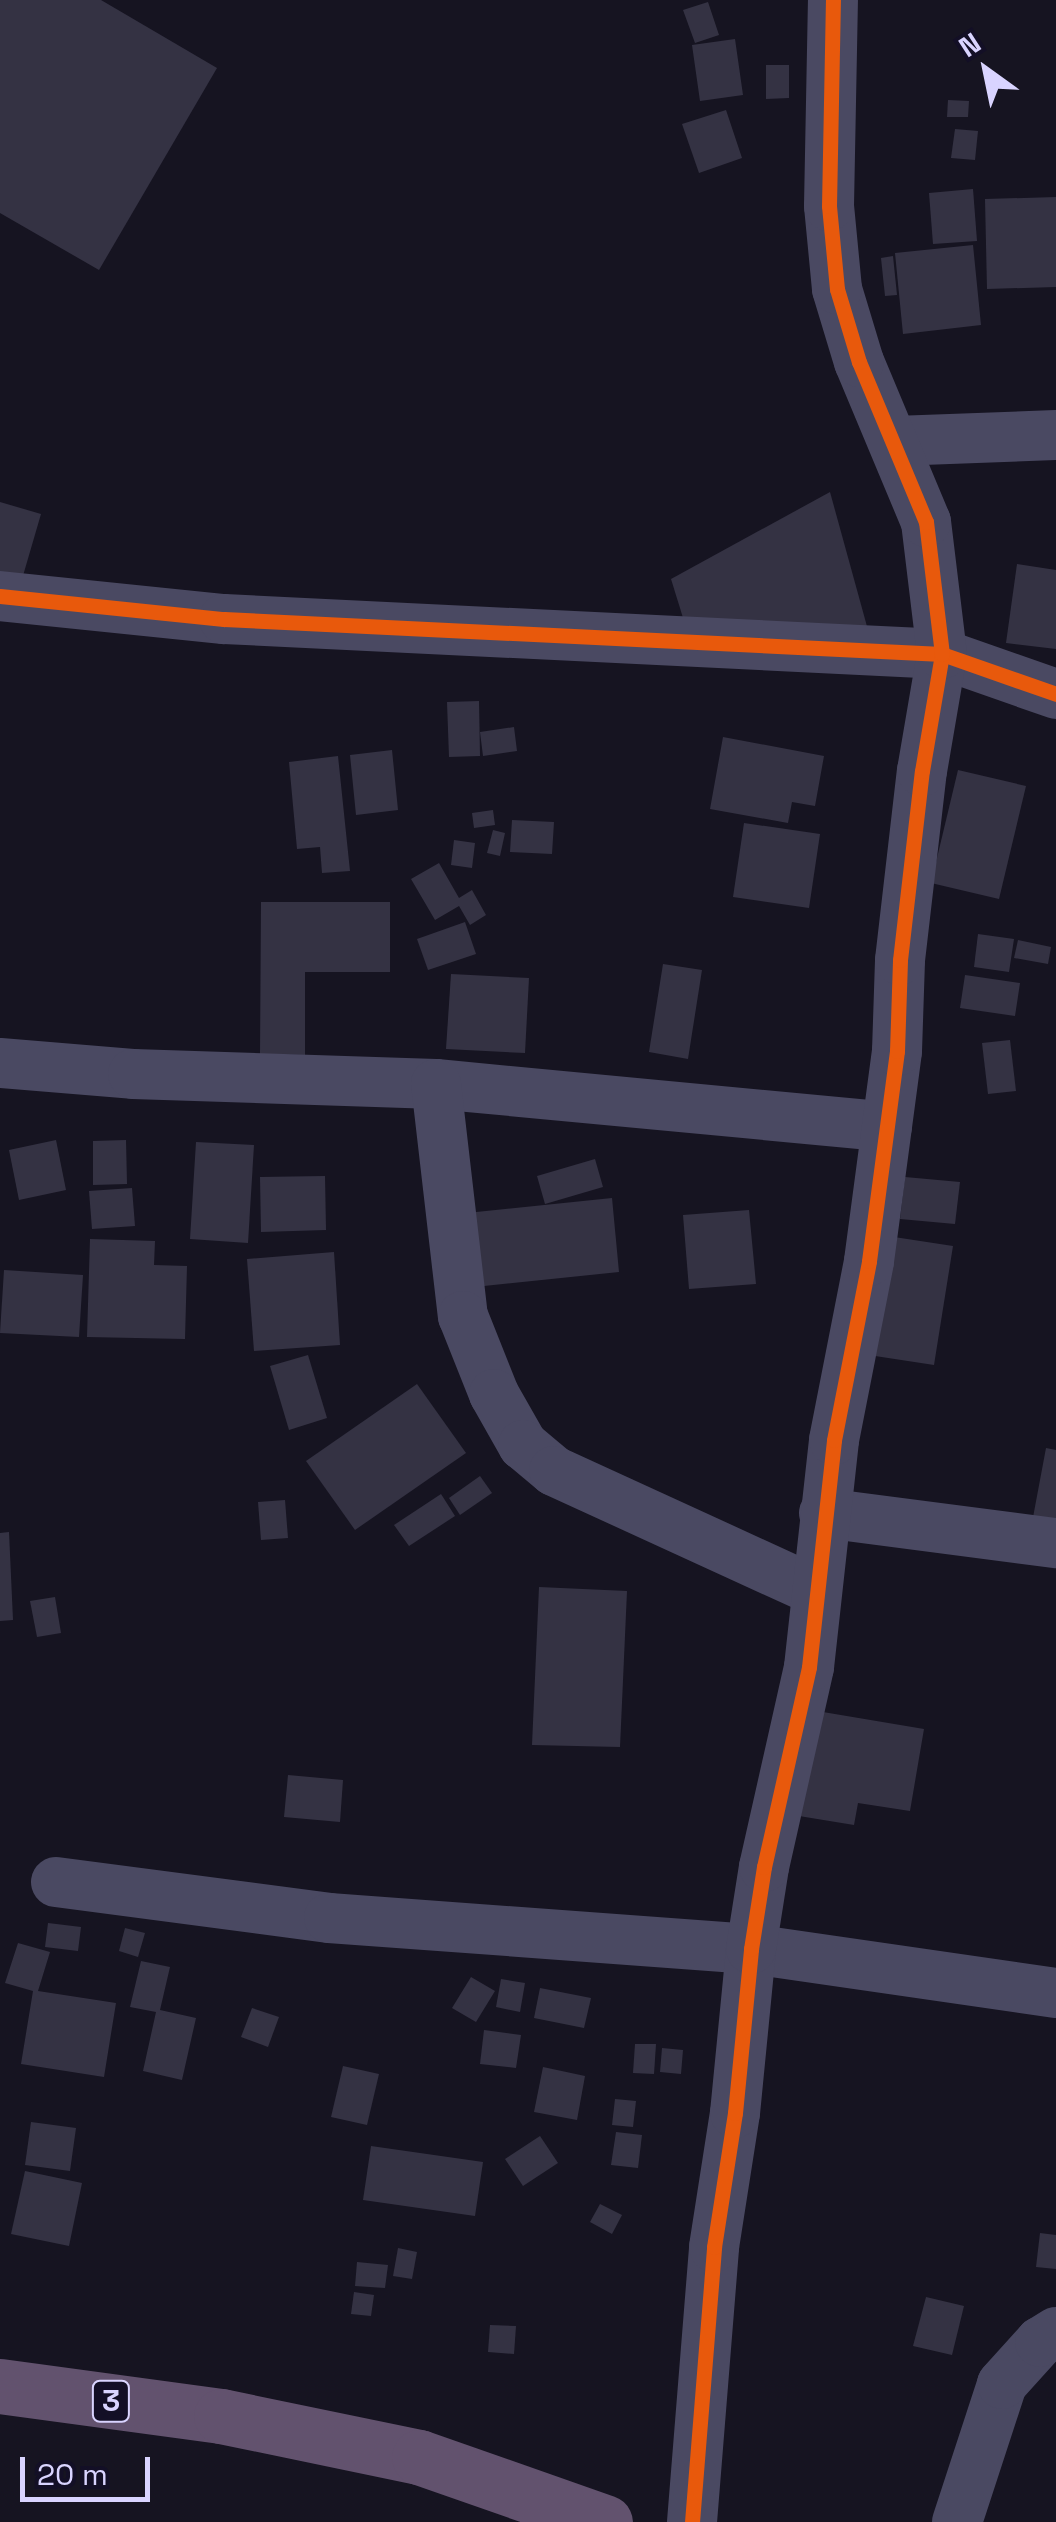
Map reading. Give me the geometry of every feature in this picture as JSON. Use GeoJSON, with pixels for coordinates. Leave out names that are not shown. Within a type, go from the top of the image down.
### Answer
{"type":"FeatureCollection","features":[{"type":"Feature","properties":{"kind":"highway","name":"3"},"geometry":{"type":"LineString","coordinates":[[0,2386],[222,2416],[420,2458],[604,2522]]}},
{"type":"Feature","properties":{"kind":"street"},"geometry":{"type":"LineString","coordinates":[[692,2522],[714,2246],[735,2113],[752,1949],[764,1867],[809,1666],[824,1513],[887,1128],[922,770],[942,654],[926,522],[896,441],[859,362],[837,290],[828,206],[833,0]]}},
{"type":"Feature","properties":{"kind":"street"},"geometry":{"type":"LineString","coordinates":[[896,441],[1056,435]]}},
{"type":"Feature","properties":{"kind":"street"},"geometry":{"type":"LineString","coordinates":[[0,596],[224,619],[942,654],[1056,694]]}},
{"type":"Feature","properties":{"kind":"street"},"geometry":{"type":"LineString","coordinates":[[0,1063],[133,1074],[436,1084],[887,1128]]}},
{"type":"Feature","properties":{"kind":"street"},"geometry":{"type":"LineString","coordinates":[[436,1084],[463,1316],[494,1394],[523,1445],[554,1471],[816,1591]]}},
{"type":"Feature","properties":{"kind":"street"},"geometry":{"type":"LineString","coordinates":[[824,1513],[1056,1543]]}},
{"type":"Feature","properties":{"kind":"street"},"geometry":{"type":"LineString","coordinates":[[56,1882],[330,1918],[752,1949],[1056,1993]]}},
{"type":"Feature","properties":{"kind":"street"},"geometry":{"type":"LineString","coordinates":[[957,2522],[1002,2384],[1040,2342],[1056,2332]]}},
{"type":"Feature","properties":{"kind":"building"},"geometry":{"type":"Polygon","coordinates":[[[0,0],[101,0],[217,68],[99,270],[0,213],[0,0]]]}},
{"type":"Feature","properties":{"kind":"building"},"geometry":{"type":"Polygon","coordinates":[[[708,2],[719,35],[695,43],[683,10],[708,2]]]}},
{"type":"Feature","properties":{"kind":"building"},"geometry":{"type":"Polygon","coordinates":[[[735,39],[743,95],[700,101],[692,45],[735,39]]]}},
{"type":"Feature","properties":{"kind":"building"},"geometry":{"type":"Polygon","coordinates":[[[766,65],[789,65],[789,98],[766,99],[766,65]]]}},
{"type":"Feature","properties":{"kind":"building"},"geometry":{"type":"Polygon","coordinates":[[[948,100],[969,101],[968,117],[947,117],[948,100]]]}},
{"type":"Feature","properties":{"kind":"building"},"geometry":{"type":"Polygon","coordinates":[[[726,110],[742,158],[699,173],[682,124],[726,110]]]}},
{"type":"Feature","properties":{"kind":"building"},"geometry":{"type":"Polygon","coordinates":[[[955,129],[978,131],[975,160],[951,158],[955,129]]]}},
{"type":"Feature","properties":{"kind":"building"},"geometry":{"type":"Polygon","coordinates":[[[973,189],[977,241],[933,244],[929,193],[973,189]]]}},
{"type":"Feature","properties":{"kind":"building"},"geometry":{"type":"Polygon","coordinates":[[[1056,197],[1056,287],[987,289],[985,199],[1056,197]]]}},
{"type":"Feature","properties":{"kind":"building"},"geometry":{"type":"Polygon","coordinates":[[[973,245],[981,325],[903,334],[895,253],[973,245]]]}},
{"type":"Feature","properties":{"kind":"building"},"geometry":{"type":"Polygon","coordinates":[[[893,256],[897,295],[885,296],[881,258],[893,256]]]}},
{"type":"Feature","properties":{"kind":"building"},"geometry":{"type":"Polygon","coordinates":[[[830,492],[868,630],[684,621],[671,579],[830,492]]]}},
{"type":"Feature","properties":{"kind":"building"},"geometry":{"type":"Polygon","coordinates":[[[0,502],[41,514],[20,586],[0,581],[0,502]]]}},
{"type":"Feature","properties":{"kind":"building"},"geometry":{"type":"Polygon","coordinates":[[[1017,564],[1056,570],[1056,649],[1006,643],[1017,564]]]}},
{"type":"Feature","properties":{"kind":"building"},"geometry":{"type":"Polygon","coordinates":[[[479,701],[480,756],[449,757],[447,702],[479,701]]]}},
{"type":"Feature","properties":{"kind":"building"},"geometry":{"type":"Polygon","coordinates":[[[514,727],[517,751],[483,756],[480,732],[514,727]]]}},
{"type":"Feature","properties":{"kind":"building"},"geometry":{"type":"Polygon","coordinates":[[[723,737],[824,756],[815,806],[792,802],[788,823],[710,809],[723,737]]]}},
{"type":"Feature","properties":{"kind":"building"},"geometry":{"type":"Polygon","coordinates":[[[392,750],[398,810],[356,815],[350,755],[392,750]]]}},
{"type":"Feature","properties":{"kind":"building"},"geometry":{"type":"Polygon","coordinates":[[[338,756],[350,871],[322,873],[320,847],[297,849],[289,762],[338,756]]]}},
{"type":"Feature","properties":{"kind":"building"},"geometry":{"type":"Polygon","coordinates":[[[958,770],[1026,786],[999,899],[931,883],[958,770]]]}},
{"type":"Feature","properties":{"kind":"building"},"geometry":{"type":"Polygon","coordinates":[[[493,810],[495,825],[474,828],[472,813],[493,810]]]}},
{"type":"Feature","properties":{"kind":"building"},"geometry":{"type":"Polygon","coordinates":[[[512,820],[554,822],[552,854],[510,852],[512,820]]]}},
{"type":"Feature","properties":{"kind":"building"},"geometry":{"type":"Polygon","coordinates":[[[744,823],[820,834],[809,908],[733,897],[744,823]]]}},
{"type":"Feature","properties":{"kind":"building"},"geometry":{"type":"Polygon","coordinates":[[[493,830],[505,833],[500,856],[487,853],[493,830]]]}},
{"type":"Feature","properties":{"kind":"building"},"geometry":{"type":"Polygon","coordinates":[[[454,840],[475,843],[472,868],[451,865],[454,840]]]}},
{"type":"Feature","properties":{"kind":"building"},"geometry":{"type":"Polygon","coordinates":[[[439,863],[459,898],[472,890],[486,915],[470,925],[459,906],[435,920],[411,879],[439,863]]]}},
{"type":"Feature","properties":{"kind":"building"},"geometry":{"type":"Polygon","coordinates":[[[261,902],[390,902],[390,972],[305,972],[305,1055],[260,1054],[261,902]]]}},
{"type":"Feature","properties":{"kind":"building"},"geometry":{"type":"Polygon","coordinates":[[[465,922],[476,954],[428,970],[417,939],[465,922]]]}},
{"type":"Feature","properties":{"kind":"building"},"geometry":{"type":"Polygon","coordinates":[[[978,934],[1014,939],[1009,972],[974,967],[978,934]]]}},
{"type":"Feature","properties":{"kind":"building"},"geometry":{"type":"Polygon","coordinates":[[[1018,940],[1051,947],[1048,964],[1014,958],[1018,940]]]}},
{"type":"Feature","properties":{"kind":"building"},"geometry":{"type":"Polygon","coordinates":[[[663,964],[702,970],[688,1059],[649,1052],[663,964]]]}},
{"type":"Feature","properties":{"kind":"building"},"geometry":{"type":"Polygon","coordinates":[[[451,974],[529,978],[525,1053],[446,1049],[451,974]]]}},
{"type":"Feature","properties":{"kind":"building"},"geometry":{"type":"Polygon","coordinates":[[[965,975],[1020,983],[1015,1016],[960,1008],[965,975]]]}},
{"type":"Feature","properties":{"kind":"building"},"geometry":{"type":"Polygon","coordinates":[[[1010,1040],[1016,1091],[988,1094],[982,1043],[1010,1040]]]}},
{"type":"Feature","properties":{"kind":"building"},"geometry":{"type":"Polygon","coordinates":[[[56,1140],[66,1190],[19,1200],[9,1150],[56,1140]]]}},
{"type":"Feature","properties":{"kind":"building"},"geometry":{"type":"Polygon","coordinates":[[[126,1140],[127,1184],[93,1185],[93,1141],[126,1140]]]}},
{"type":"Feature","properties":{"kind":"building"},"geometry":{"type":"Polygon","coordinates":[[[196,1142],[254,1145],[248,1243],[190,1239],[196,1142]]]}},
{"type":"Feature","properties":{"kind":"building"},"geometry":{"type":"Polygon","coordinates":[[[595,1159],[603,1187],[545,1204],[537,1176],[595,1159]]]}},
{"type":"Feature","properties":{"kind":"building"},"geometry":{"type":"Polygon","coordinates":[[[325,1176],[326,1230],[261,1232],[260,1177],[325,1176]]]}},
{"type":"Feature","properties":{"kind":"building"},"geometry":{"type":"Polygon","coordinates":[[[905,1177],[960,1182],[955,1224],[900,1219],[905,1177]]]}},
{"type":"Feature","properties":{"kind":"building"},"geometry":{"type":"Polygon","coordinates":[[[132,1188],[135,1226],[92,1229],[89,1191],[132,1188]]]}},
{"type":"Feature","properties":{"kind":"building"},"geometry":{"type":"Polygon","coordinates":[[[612,1198],[619,1272],[465,1288],[457,1214],[612,1198]]]}},
{"type":"Feature","properties":{"kind":"building"},"geometry":{"type":"Polygon","coordinates":[[[749,1210],[756,1284],[689,1289],[683,1215],[749,1210]]]}},
{"type":"Feature","properties":{"kind":"building"},"geometry":{"type":"Polygon","coordinates":[[[881,1235],[953,1246],[934,1365],[862,1354],[881,1235]]]}},
{"type":"Feature","properties":{"kind":"building"},"geometry":{"type":"Polygon","coordinates":[[[90,1239],[155,1241],[154,1265],[187,1266],[185,1339],[87,1337],[90,1239]]]}},
{"type":"Feature","properties":{"kind":"building"},"geometry":{"type":"Polygon","coordinates":[[[334,1252],[340,1345],[254,1351],[247,1259],[334,1252]]]}},
{"type":"Feature","properties":{"kind":"building"},"geometry":{"type":"Polygon","coordinates":[[[4,1270],[83,1275],[79,1337],[0,1333],[4,1270]]]}},
{"type":"Feature","properties":{"kind":"building"},"geometry":{"type":"Polygon","coordinates":[[[308,1355],[327,1418],[289,1430],[270,1366],[308,1355]]]}},
{"type":"Feature","properties":{"kind":"building"},"geometry":{"type":"Polygon","coordinates":[[[417,1384],[466,1453],[355,1530],[306,1461],[417,1384]]]}},
{"type":"Feature","properties":{"kind":"building"},"geometry":{"type":"Polygon","coordinates":[[[1046,1448],[1056,1450],[1056,1532],[1031,1528],[1046,1448]]]}},
{"type":"Feature","properties":{"kind":"building"},"geometry":{"type":"Polygon","coordinates":[[[480,1476],[492,1493],[460,1515],[449,1498],[480,1476]]]}},
{"type":"Feature","properties":{"kind":"building"},"geometry":{"type":"Polygon","coordinates":[[[441,1494],[455,1516],[409,1546],[394,1525],[441,1494]]]}},
{"type":"Feature","properties":{"kind":"building"},"geometry":{"type":"Polygon","coordinates":[[[285,1500],[288,1538],[261,1540],[258,1502],[285,1500]]]}},
{"type":"Feature","properties":{"kind":"building"},"geometry":{"type":"Polygon","coordinates":[[[9,1532],[13,1620],[0,1621],[0,1533],[9,1532]]]}},
{"type":"Feature","properties":{"kind":"building"},"geometry":{"type":"Polygon","coordinates":[[[539,1587],[627,1591],[620,1747],[532,1745],[539,1587]]]}},
{"type":"Feature","properties":{"kind":"building"},"geometry":{"type":"Polygon","coordinates":[[[55,1597],[61,1633],[37,1637],[30,1601],[55,1597]]]}},
{"type":"Feature","properties":{"kind":"building"},"geometry":{"type":"Polygon","coordinates":[[[817,1711],[924,1729],[910,1811],[858,1803],[854,1825],[799,1816],[817,1711]]]}},
{"type":"Feature","properties":{"kind":"building"},"geometry":{"type":"Polygon","coordinates":[[[288,1775],[343,1780],[340,1822],[284,1817],[288,1775]]]}},
{"type":"Feature","properties":{"kind":"building"},"geometry":{"type":"Polygon","coordinates":[[[48,1923],[81,1927],[78,1951],[45,1947],[48,1923]]]}},
{"type":"Feature","properties":{"kind":"building"},"geometry":{"type":"Polygon","coordinates":[[[125,1928],[145,1933],[138,1957],[119,1951],[125,1928]]]}},
{"type":"Feature","properties":{"kind":"building"},"geometry":{"type":"Polygon","coordinates":[[[18,1943],[50,1952],[38,1991],[116,2003],[104,2077],[21,2064],[33,1991],[5,1983],[18,1943]]]}},
{"type":"Feature","properties":{"kind":"building"},"geometry":{"type":"Polygon","coordinates":[[[141,1961],[170,1967],[160,2010],[196,2018],[182,2080],[143,2071],[156,2012],[130,2007],[141,1961]]]}},
{"type":"Feature","properties":{"kind":"building"},"geometry":{"type":"Polygon","coordinates":[[[471,1977],[495,1991],[476,2022],[452,2008],[471,1977]]]}},
{"type":"Feature","properties":{"kind":"building"},"geometry":{"type":"Polygon","coordinates":[[[501,1979],[525,1983],[520,2012],[496,2007],[501,1979]]]}},
{"type":"Feature","properties":{"kind":"building"},"geometry":{"type":"Polygon","coordinates":[[[540,1988],[591,1998],[584,2028],[534,2018],[540,1988]]]}},
{"type":"Feature","properties":{"kind":"building"},"geometry":{"type":"Polygon","coordinates":[[[252,2008],[279,2017],[268,2047],[241,2037],[252,2008]]]}},
{"type":"Feature","properties":{"kind":"building"},"geometry":{"type":"Polygon","coordinates":[[[484,2030],[521,2035],[516,2068],[480,2064],[484,2030]]]}},
{"type":"Feature","properties":{"kind":"building"},"geometry":{"type":"Polygon","coordinates":[[[635,2044],[656,2044],[654,2074],[633,2073],[635,2044]]]}},
{"type":"Feature","properties":{"kind":"building"},"geometry":{"type":"Polygon","coordinates":[[[662,2048],[683,2050],[681,2074],[660,2072],[662,2048]]]}},
{"type":"Feature","properties":{"kind":"building"},"geometry":{"type":"Polygon","coordinates":[[[343,2066],[379,2074],[367,2125],[331,2117],[343,2066]]]}},
{"type":"Feature","properties":{"kind":"building"},"geometry":{"type":"Polygon","coordinates":[[[543,2067],[585,2076],[577,2120],[534,2112],[543,2067]]]}},
{"type":"Feature","properties":{"kind":"building"},"geometry":{"type":"Polygon","coordinates":[[[615,2099],[636,2101],[633,2127],[612,2125],[615,2099]]]}},
{"type":"Feature","properties":{"kind":"building"},"geometry":{"type":"Polygon","coordinates":[[[31,2122],[76,2128],[70,2171],[25,2165],[31,2122]]]}},
{"type":"Feature","properties":{"kind":"building"},"geometry":{"type":"Polygon","coordinates":[[[616,2132],[642,2135],[638,2168],[611,2165],[616,2132]]]}},
{"type":"Feature","properties":{"kind":"building"},"geometry":{"type":"Polygon","coordinates":[[[540,2136],[558,2163],[523,2186],[505,2159],[540,2136]]]}},
{"type":"Feature","properties":{"kind":"building"},"geometry":{"type":"Polygon","coordinates":[[[371,2146],[483,2162],[475,2216],[363,2200],[371,2146]]]}},
{"type":"Feature","properties":{"kind":"building"},"geometry":{"type":"Polygon","coordinates":[[[25,2171],[82,2183],[69,2246],[11,2234],[25,2171]]]}},
{"type":"Feature","properties":{"kind":"building"},"geometry":{"type":"Polygon","coordinates":[[[600,2204],[622,2215],[612,2234],[590,2222],[600,2204]]]}},
{"type":"Feature","properties":{"kind":"building"},"geometry":{"type":"Polygon","coordinates":[[[1040,2233],[1056,2235],[1056,2269],[1036,2267],[1040,2233]]]}},
{"type":"Feature","properties":{"kind":"building"},"geometry":{"type":"Polygon","coordinates":[[[398,2248],[417,2252],[412,2279],[393,2276],[398,2248]]]}},
{"type":"Feature","properties":{"kind":"building"},"geometry":{"type":"Polygon","coordinates":[[[357,2262],[388,2265],[385,2288],[355,2286],[357,2262]]]}},
{"type":"Feature","properties":{"kind":"building"},"geometry":{"type":"Polygon","coordinates":[[[354,2292],[374,2295],[371,2316],[351,2314],[354,2292]]]}},
{"type":"Feature","properties":{"kind":"building"},"geometry":{"type":"Polygon","coordinates":[[[926,2297],[964,2306],[952,2355],[913,2346],[926,2297]]]}},
{"type":"Feature","properties":{"kind":"building"},"geometry":{"type":"Polygon","coordinates":[[[490,2325],[516,2326],[514,2354],[488,2352],[490,2325]]]}},
{"type":"Feature","properties":{"kind":"cycle path"},"geometry":{"type":"LineString","coordinates":[[692,2522],[714,2247],[735,2113],[751,1949],[764,1867],[809,1667],[834,1440],[869,1261],[897,1051],[900,960],[922,771],[942,654],[926,522],[859,362],[837,289],[829,206],[833,0]]}},
{"type":"Feature","properties":{"kind":"cycle path"},"geometry":{"type":"LineString","coordinates":[[0,596],[224,619],[942,654],[1056,694]]}}]}
